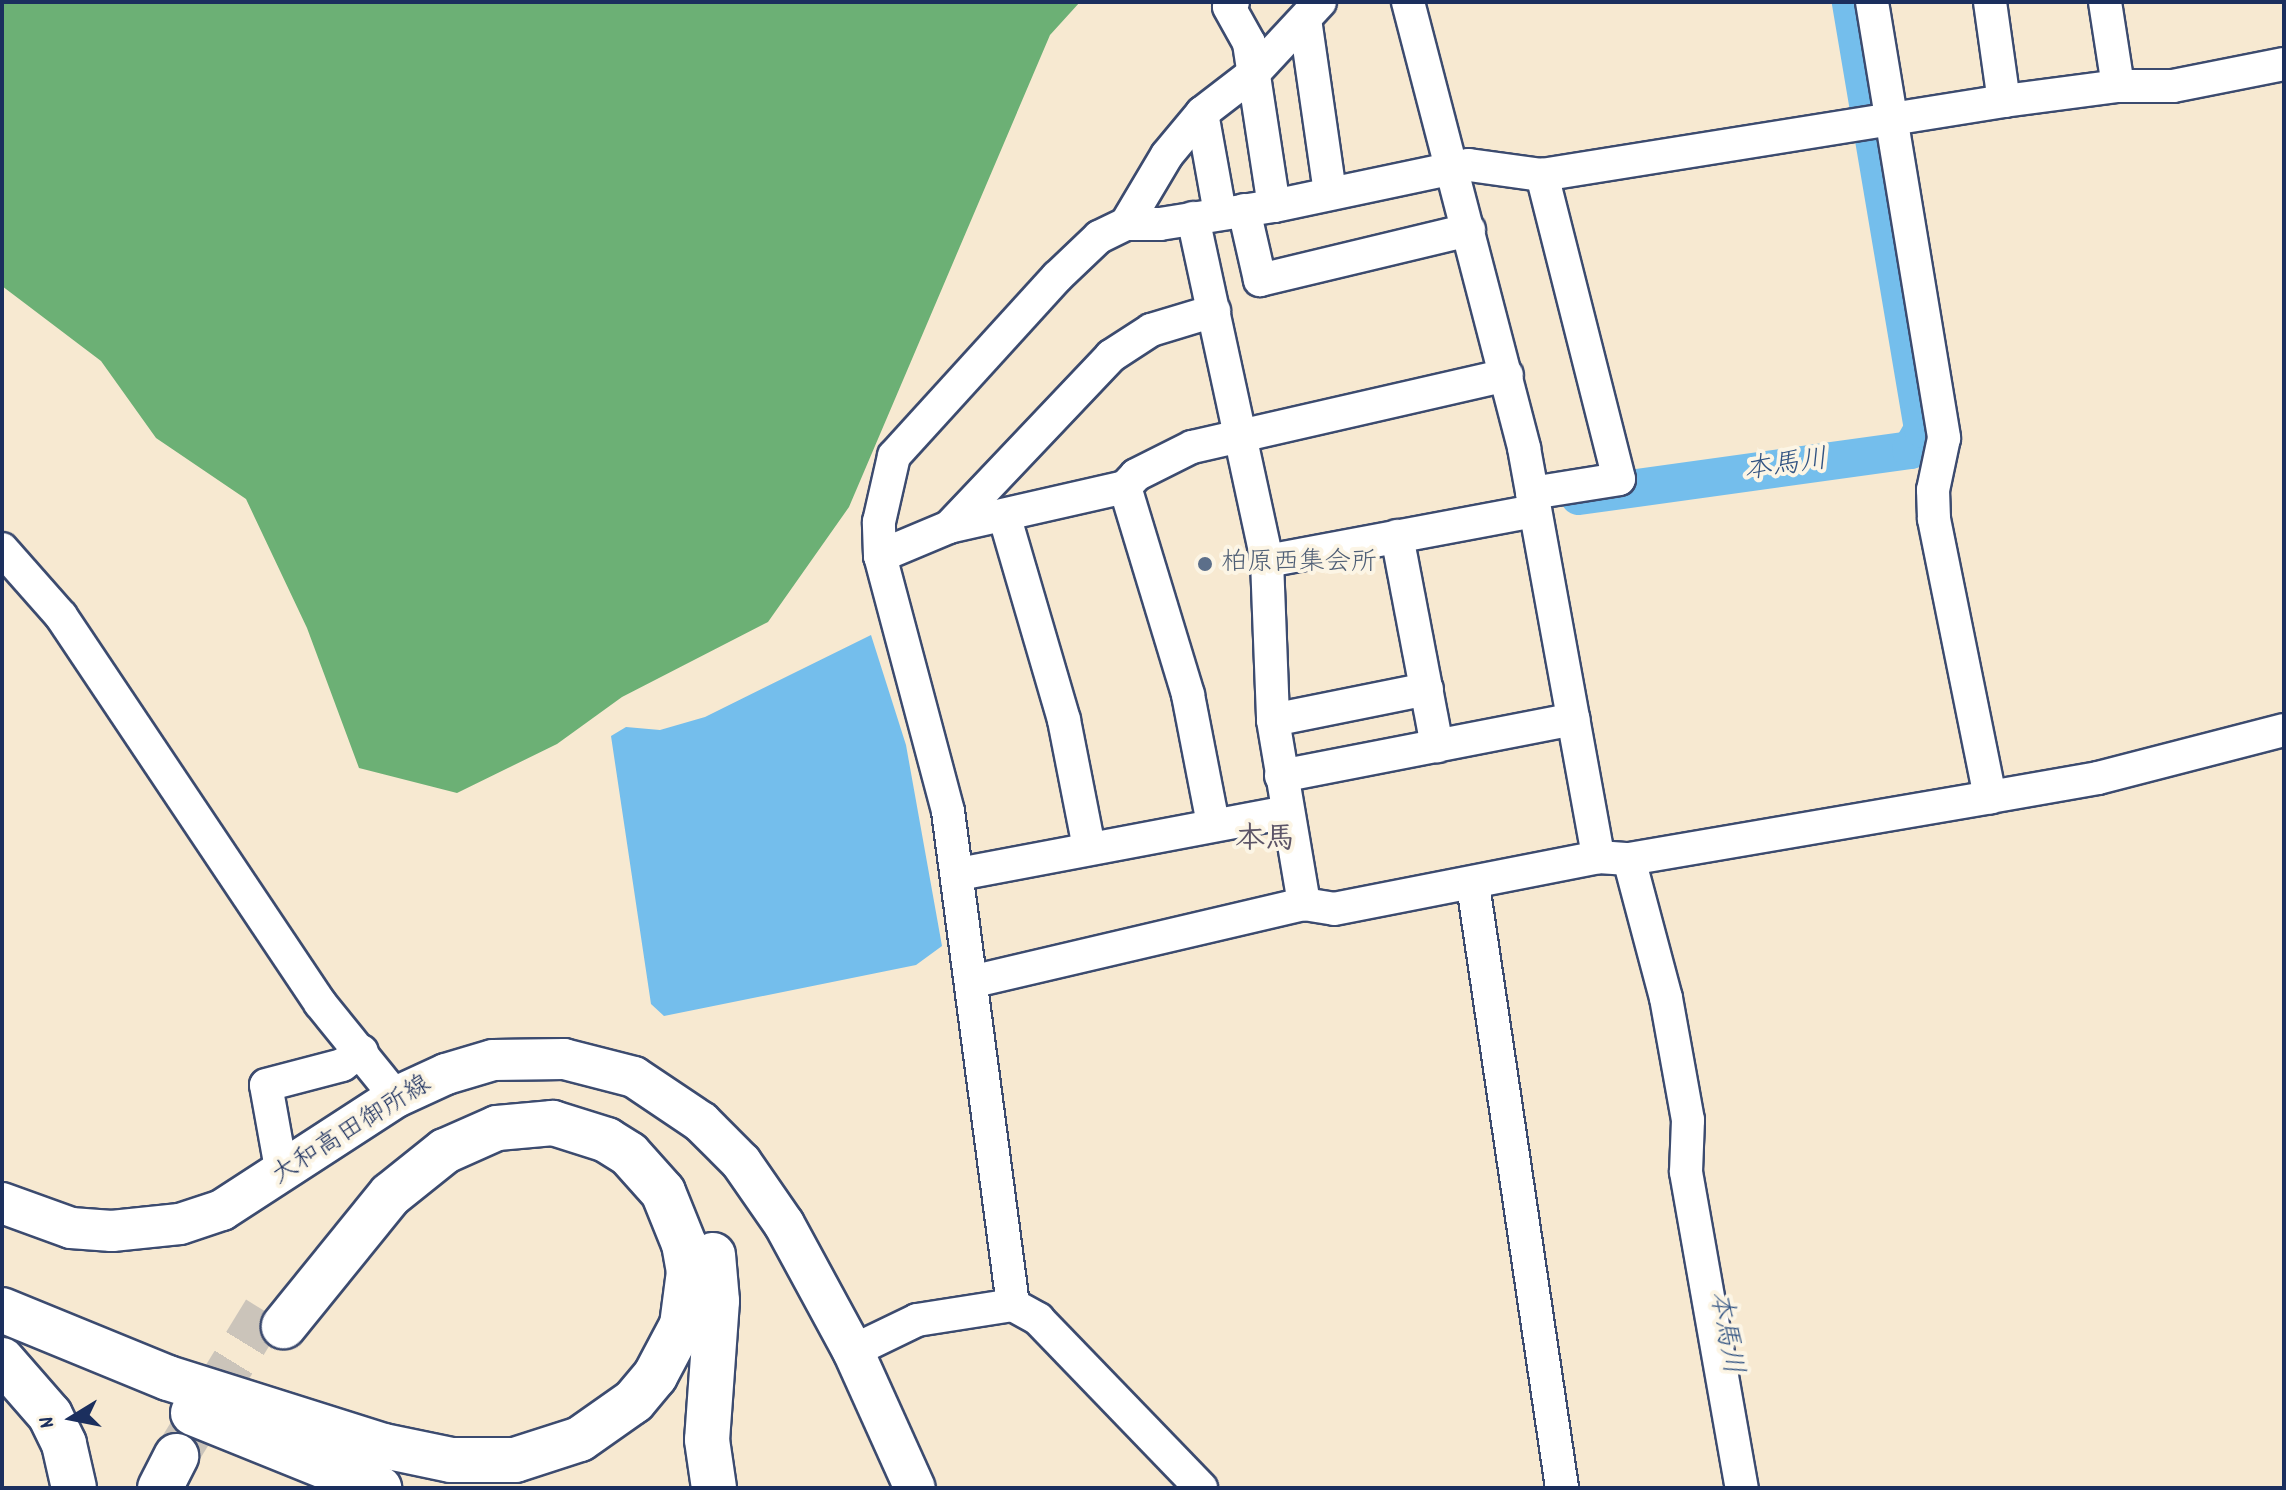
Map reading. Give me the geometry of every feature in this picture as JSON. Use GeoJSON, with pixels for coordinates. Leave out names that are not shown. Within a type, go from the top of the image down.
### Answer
{"type":"FeatureCollection","features":[{"type":"Feature","properties":{"kind":"highway"},"geometry":{"type":"LineString","coordinates":[[2,1310],[168,1378],[384,1446],[451,1460],[515,1460],[580,1439],[634,1401],[655,1376],[682,1325],[689,1272],[684,1244],[663,1192],[629,1154],[607,1140],[553,1123],[497,1128],[445,1151],[390,1195],[274,1318],[369,1183],[441,1124],[496,1101],[525,1097],[583,1103],[610,1113],[670,1157],[705,1218],[717,1301],[707,1440],[714,1488]]}},
{"type":"Feature","properties":{"kind":"highway"},"geometry":{"type":"LineString","coordinates":[[2,1325],[170,1403],[379,1488]]}},
{"type":"Feature","properties":{"kind":"highway"},"geometry":{"type":"LineString","coordinates":[[2,1360],[50,1415],[64,1444],[74,1488]]}},
{"type":"Feature","properties":{"kind":"main road","name":"大和高田御所線"},"geometry":{"type":"LineString","coordinates":[[2,1203],[71,1228],[148,1228],[222,1210],[282,1174],[396,1097],[493,1060],[564,1059],[640,1065],[741,1162],[784,1224],[853,1351],[915,1488]]}},
{"type":"Feature","properties":{"kind":"street"},"geometry":{"type":"LineString","coordinates":[[1233,2],[1229,7],[1249,43],[1254,73],[1214,311],[1267,561],[1273,720],[1304,904]]}},
{"type":"Feature","properties":{"kind":"street"},"geometry":{"type":"LineString","coordinates":[[1408,2],[1507,375],[1574,719],[1613,858],[1669,1013],[1688,1120],[1688,1187],[1742,1488]]}},
{"type":"Feature","properties":{"kind":"street"},"geometry":{"type":"LineString","coordinates":[[1872,2],[1877,124],[1944,438],[1933,490],[1934,519],[1990,797]]}},
{"type":"Feature","properties":{"kind":"street"},"geometry":{"type":"LineString","coordinates":[[1990,2],[2004,101]]}},
{"type":"Feature","properties":{"kind":"street"},"geometry":{"type":"LineString","coordinates":[[2105,2],[2118,86]]}},
{"type":"Feature","properties":{"kind":"street"},"geometry":{"type":"LineString","coordinates":[[1126,224],[1167,155],[1202,113],[1254,73],[1313,10]]}},
{"type":"Feature","properties":{"kind":"street"},"geometry":{"type":"LineString","coordinates":[[1313,10],[1330,193]]}},
{"type":"Feature","properties":{"kind":"street"},"geometry":{"type":"LineString","coordinates":[[1013,1305],[976,1033],[975,981],[959,874],[937,753],[880,556],[883,489],[894,456],[1057,277],[1099,237],[1126,224],[1233,212],[1453,169],[1492,165],[1542,175],[1877,124],[2004,101],[2118,86],[2173,86],[2284,64]]}},
{"type":"Feature","properties":{"kind":"street"},"geometry":{"type":"LineString","coordinates":[[1202,113],[1233,212],[1260,280],[1469,230]]}},
{"type":"Feature","properties":{"kind":"street"},"geometry":{"type":"LineString","coordinates":[[1267,561],[1397,536],[1619,479],[1542,175]]}},
{"type":"Feature","properties":{"kind":"street"},"geometry":{"type":"LineString","coordinates":[[949,527],[1111,356],[1151,330],[1214,311]]}},
{"type":"Feature","properties":{"kind":"street"},"geometry":{"type":"LineString","coordinates":[[880,556],[949,527],[1005,518],[1125,487],[1136,475],[1192,447],[1507,375]]}},
{"type":"Feature","properties":{"kind":"street"},"geometry":{"type":"LineString","coordinates":[[1125,487],[1188,695],[1213,824]]}},
{"type":"Feature","properties":{"kind":"street"},"geometry":{"type":"LineString","coordinates":[[1005,518],[1064,720],[1089,847]]}},
{"type":"Feature","properties":{"kind":"street"},"geometry":{"type":"LineString","coordinates":[[1397,536],[1437,746]]}},
{"type":"Feature","properties":{"kind":"street"},"geometry":{"type":"LineString","coordinates":[[2,549],[61,616],[320,1003],[362,1051],[396,1097]]}},
{"type":"Feature","properties":{"kind":"street"},"geometry":{"type":"LineString","coordinates":[[1273,720],[1427,689]]}},
{"type":"Feature","properties":{"kind":"street"},"geometry":{"type":"LineString","coordinates":[[1281,776],[1574,719]]}},
{"type":"Feature","properties":{"kind":"street"},"geometry":{"type":"LineString","coordinates":[[975,981],[1304,904],[1334,909],[1613,858],[2098,778],[2284,730]]}},
{"type":"Feature","properties":{"kind":"street"},"geometry":{"type":"LineString","coordinates":[[959,874],[1287,812]]}},
{"type":"Feature","properties":{"kind":"street"},"geometry":{"type":"LineString","coordinates":[[1473,885],[1562,1488]]}},
{"type":"Feature","properties":{"kind":"street"},"geometry":{"type":"LineString","coordinates":[[282,1174],[266,1085],[342,1065],[362,1051]]}},
{"type":"Feature","properties":{"kind":"street"},"geometry":{"type":"LineString","coordinates":[[853,1351],[925,1318],[1013,1305],[1038,1319],[1201,1488]]}},
{"type":"Feature","properties":{"kind":"green space"},"geometry":{"type":"Polygon","coordinates":[[[2,2],[1080,2],[1050,35],[849,507],[768,622],[622,697],[557,744],[457,793],[359,768],[307,628],[246,499],[156,438],[101,361],[2,286],[2,2]]]}},
{"type":"Feature","properties":{"kind":"water"},"geometry":{"type":"Polygon","coordinates":[[[871,635],[906,745],[942,946],[916,965],[664,1016],[651,1004],[611,736],[626,727],[660,730],[705,717],[871,635]]]}},
{"type":"Feature","properties":{"kind":"waterway","name":"本馬川"},"geometry":{"type":"LineString","coordinates":[[1579,496],[1911,450],[1923,429],[1851,2]]}},
{"type":"Feature","properties":{"kind":"tunnel"},"geometry":{"type":"LineString","coordinates":[[176,1456],[265,1311]]}},
{"type":"Feature","properties":{"kind":"place","name":"柏原西集会所"},"geometry":{"type":"Point","coordinates":[1205,564]}},
{"type":"Feature","properties":{"kind":"district","name":"本馬"},"geometry":{"type":"Point","coordinates":[1265,842]}}]}
